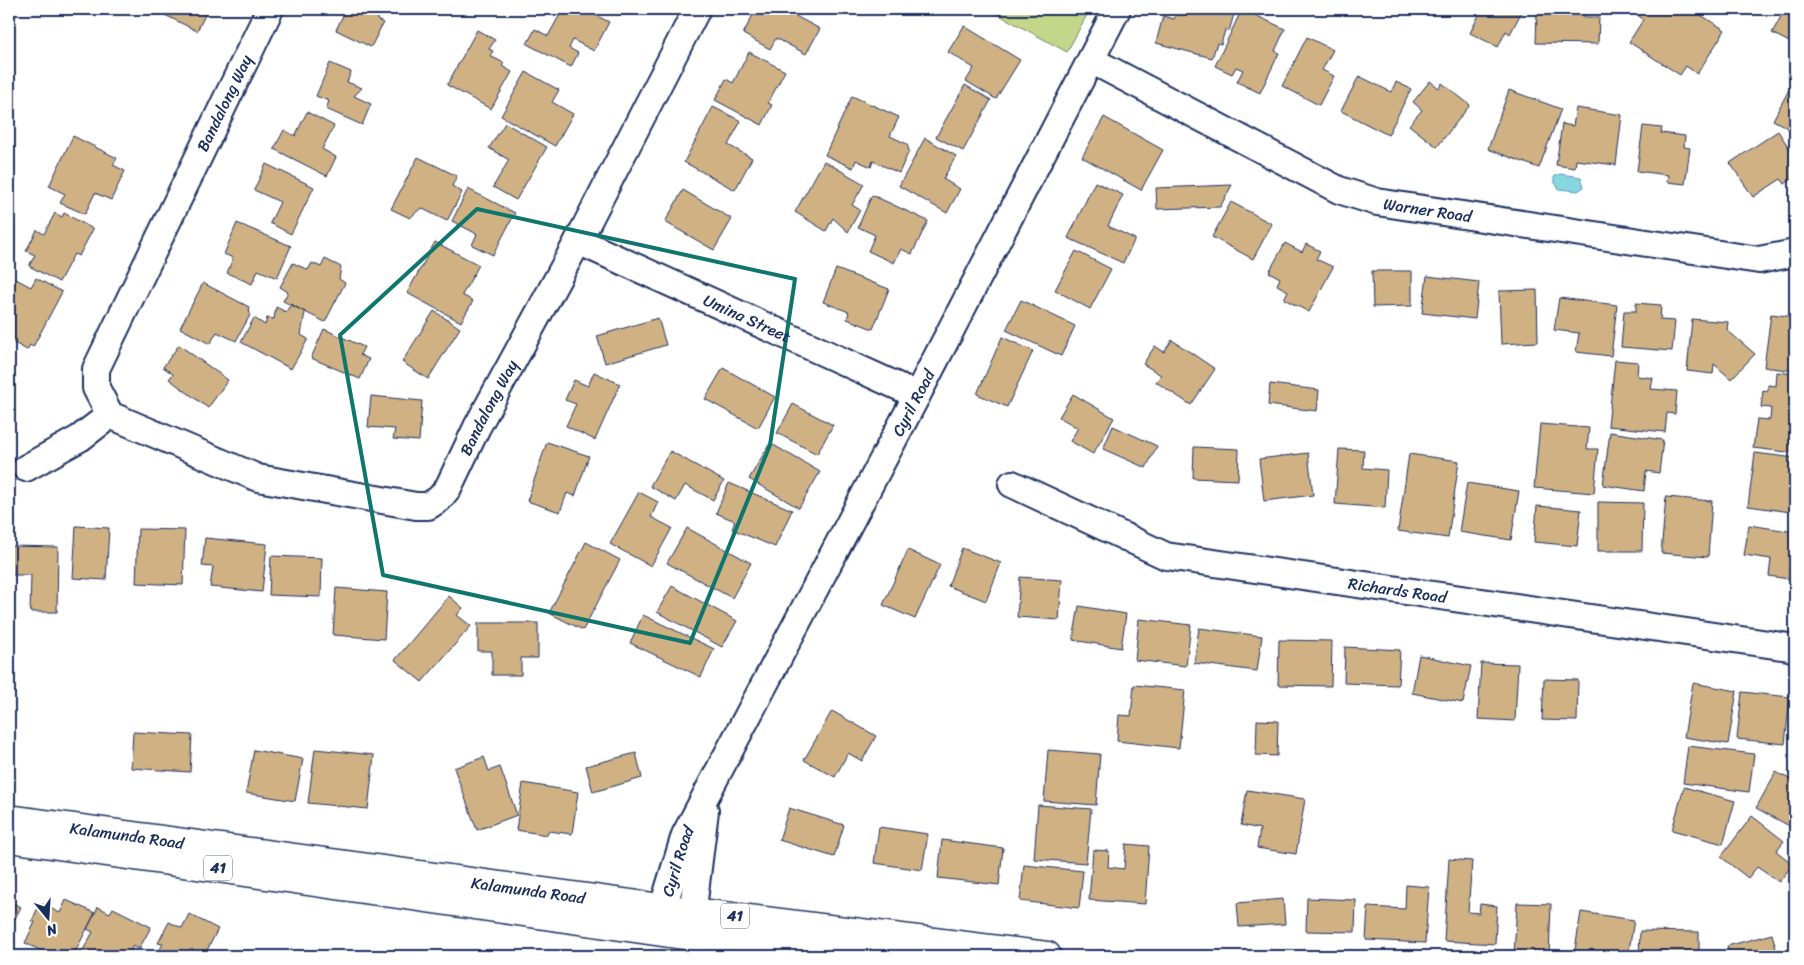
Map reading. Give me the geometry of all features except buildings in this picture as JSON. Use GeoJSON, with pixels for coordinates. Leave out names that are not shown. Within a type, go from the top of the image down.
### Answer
{"type":"FeatureCollection","features":[{"type":"Feature","properties":{"kind":"main road","name":"Kalamunda Road"},"geometry":{"type":"LineString","coordinates":[[9,819],[658,919]]}},
{"type":"Feature","properties":{"kind":"main road","name":"Kalamunda Road"},"geometry":{"type":"LineString","coordinates":[[9,838],[691,923],[1047,956]]}},
{"type":"Feature","properties":{"kind":"main road","name":"Kalamunda Road"},"geometry":{"type":"LineString","coordinates":[[691,923],[879,956]]}},
{"type":"Feature","properties":{"kind":"street","name":"Bandalong Way"},"geometry":{"type":"LineString","coordinates":[[270,9],[96,369],[96,388],[110,415],[258,478],[416,506],[428,506],[439,499],[448,488],[477,427],[578,241],[697,9]]}},
{"type":"Feature","properties":{"kind":"street","name":"Cyril Road"},"geometry":{"type":"LineString","coordinates":[[658,919],[685,835],[917,394],[1116,9]]}},
{"type":"Feature","properties":{"kind":"street","name":"Warner Road"},"geometry":{"type":"LineString","coordinates":[[1091,60],[1339,190],[1377,202],[1759,260],[1795,253]]}},
{"type":"Feature","properties":{"kind":"street","name":"Umina Street"},"geometry":{"type":"LineString","coordinates":[[578,241],[917,394]]}},
{"type":"Feature","properties":{"kind":"street"},"geometry":{"type":"LineString","coordinates":[[26,468],[80,438],[110,415]]}},
{"type":"Feature","properties":{"kind":"street","name":"Richards Road"},"geometry":{"type":"LineString","coordinates":[[1012,484],[1166,556],[1789,647],[1795,650]]}},
{"type":"Feature","properties":{"kind":"street","name":"Cyril Road"},"geometry":{"type":"LineString","coordinates":[[691,923],[707,795]]}},
{"type":"Feature","properties":{"kind":"highlighted area"},"geometry":{"type":"Polygon","coordinates":[[[477,209],[795,279],[770,445],[690,643],[383,575],[340,335],[477,209]]]}},
{"type":"Feature","properties":{"kind":"green space"},"geometry":{"type":"Polygon","coordinates":[[[988,9],[1090,9],[1067,52],[988,9]]]}},
{"type":"Feature","properties":{"kind":"water"},"geometry":{"type":"Polygon","coordinates":[[[1560,174],[1581,177],[1584,187],[1578,191],[1559,189],[1554,181],[1554,177],[1560,174]]]}}]}
